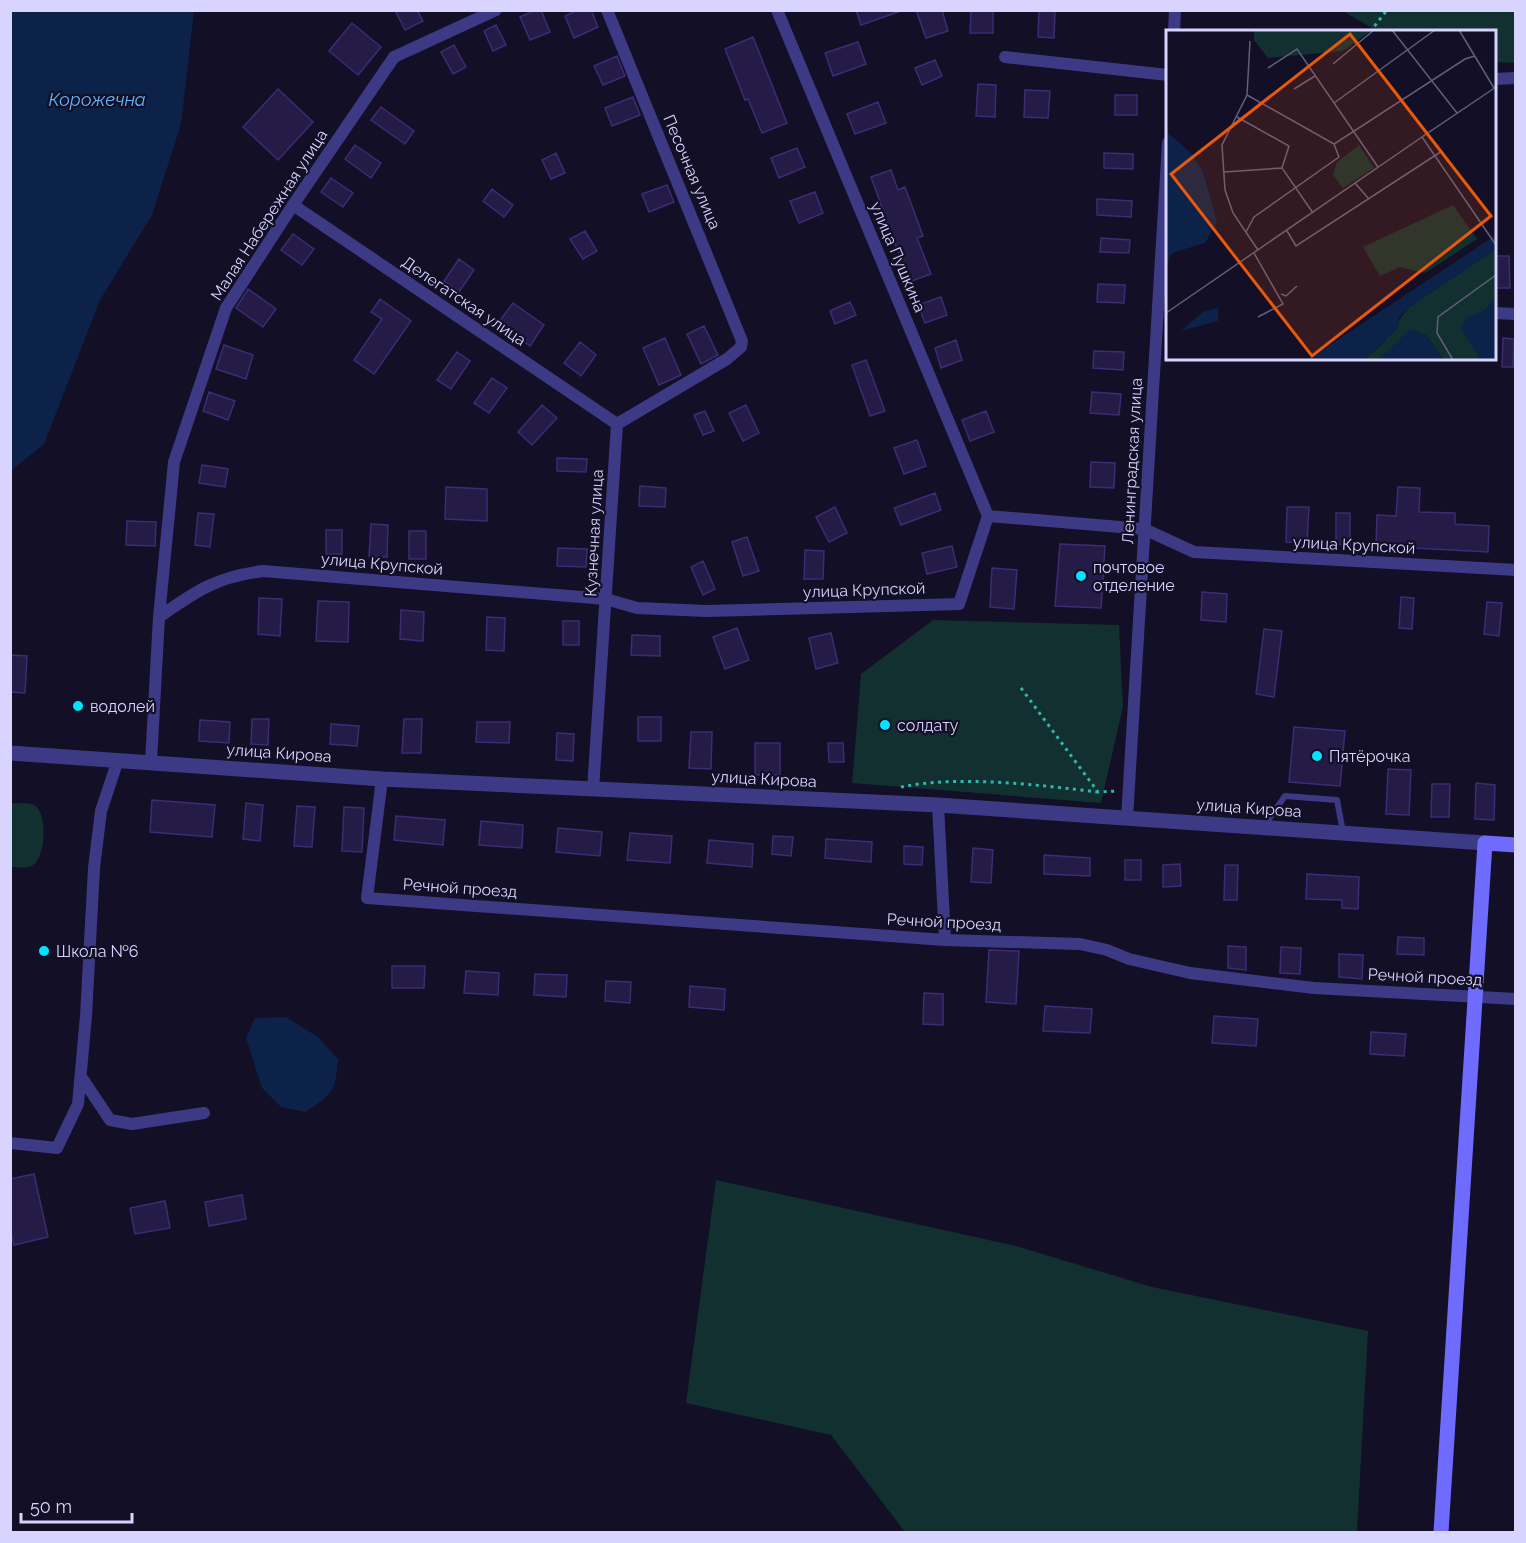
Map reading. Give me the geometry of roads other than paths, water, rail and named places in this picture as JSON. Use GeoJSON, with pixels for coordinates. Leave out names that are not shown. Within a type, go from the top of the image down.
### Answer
{"type":"FeatureCollection","features":[{"type":"Feature","properties":{"kind":"main road","name":"улица Кирова"},"geometry":{"type":"LineString","coordinates":[[1485,843],[1515,845]]}},
{"type":"Feature","properties":{"kind":"main road"},"geometry":{"type":"LineString","coordinates":[[1441,1533],[1485,843]]}},
{"type":"Feature","properties":{"kind":"street","name":"Малая Набережная улица"},"geometry":{"type":"LineString","coordinates":[[151,762],[159,617],[174,462],[226,308],[394,57],[496,10]]}},
{"type":"Feature","properties":{"kind":"street","name":"Песочная улица"},"geometry":{"type":"LineString","coordinates":[[607,10],[741,335],[741,347],[727,359],[617,424]]}},
{"type":"Feature","properties":{"kind":"street","name":"улица Пушкина"},"geometry":{"type":"LineString","coordinates":[[777,10],[988,516]]}},
{"type":"Feature","properties":{"kind":"street"},"geometry":{"type":"LineString","coordinates":[[1174,30],[1176,10]]}},
{"type":"Feature","properties":{"kind":"street"},"geometry":{"type":"LineString","coordinates":[[1005,57],[1166,75]]}},
{"type":"Feature","properties":{"kind":"street"},"geometry":{"type":"LineString","coordinates":[[1496,79],[1515,78]]}},
{"type":"Feature","properties":{"kind":"street","name":"Ленинградская улица"},"geometry":{"type":"LineString","coordinates":[[1127,818],[1144,529],[1163,298],[1166,182]]}},
{"type":"Feature","properties":{"kind":"street","name":"Делегатская улица"},"geometry":{"type":"LineString","coordinates":[[293,205],[617,424]]}},
{"type":"Feature","properties":{"kind":"street"},"geometry":{"type":"LineString","coordinates":[[1496,313],[1515,314]]}},
{"type":"Feature","properties":{"kind":"street","name":"Кузнечная улица"},"geometry":{"type":"LineString","coordinates":[[593,790],[617,424]]}},
{"type":"Feature","properties":{"kind":"street","name":"улица Крупской"},"geometry":{"type":"LineString","coordinates":[[159,617],[199,589],[236,574],[263,571],[606,599],[638,608],[706,611],[959,604],[988,516],[1144,529],[1194,552],[1515,570]]}},
{"type":"Feature","properties":{"kind":"street","name":"улица Кирова"},"geometry":{"type":"LineString","coordinates":[[10,753],[382,779],[938,805],[1485,843]]}},
{"type":"Feature","properties":{"kind":"street"},"geometry":{"type":"LineString","coordinates":[[10,1143],[57,1148],[78,1104],[82,1078],[94,868],[101,811],[118,760]]}},
{"type":"Feature","properties":{"kind":"street","name":"Речной проезд"},"geometry":{"type":"LineString","coordinates":[[382,779],[368,898],[945,940],[1080,944],[1107,950],[1129,959],[1190,973],[1314,988],[1515,999]]}},
{"type":"Feature","properties":{"kind":"street"},"geometry":{"type":"LineString","coordinates":[[938,805],[945,940]]}},
{"type":"Feature","properties":{"kind":"street"},"geometry":{"type":"LineString","coordinates":[[82,1078],[110,1120],[132,1124],[204,1113]]}},
{"type":"Feature","properties":{"kind":"lane"},"geometry":{"type":"LineString","coordinates":[[1264,827],[1285,796],[1336,800],[1343,832]]}},
{"type":"Feature","properties":{"kind":"water","name":"Корожечна"},"geometry":{"type":"Polygon","coordinates":[[[11,10],[194,11],[181,124],[152,215],[100,300],[44,444],[11,471],[11,10]]]}},
{"type":"Feature","properties":{"kind":"water"},"geometry":{"type":"Polygon","coordinates":[[[286,1017],[318,1037],[338,1059],[336,1078],[331,1091],[305,1112],[281,1107],[262,1088],[246,1038],[255,1018],[286,1017]]]}},
{"type":"Feature","properties":{"kind":"place","name":"почтовое отделение"},"geometry":{"type":"Point","coordinates":[1081,576]}},
{"type":"Feature","properties":{"kind":"place","name":"водолей"},"geometry":{"type":"Point","coordinates":[78,706]}},
{"type":"Feature","properties":{"kind":"place","name":"солдату"},"geometry":{"type":"Point","coordinates":[885,725]}},
{"type":"Feature","properties":{"kind":"place","name":"Пятёрочка"},"geometry":{"type":"Point","coordinates":[1317,756]}},
{"type":"Feature","properties":{"kind":"place","name":"Школа №6"},"geometry":{"type":"Point","coordinates":[44,951]}}]}
